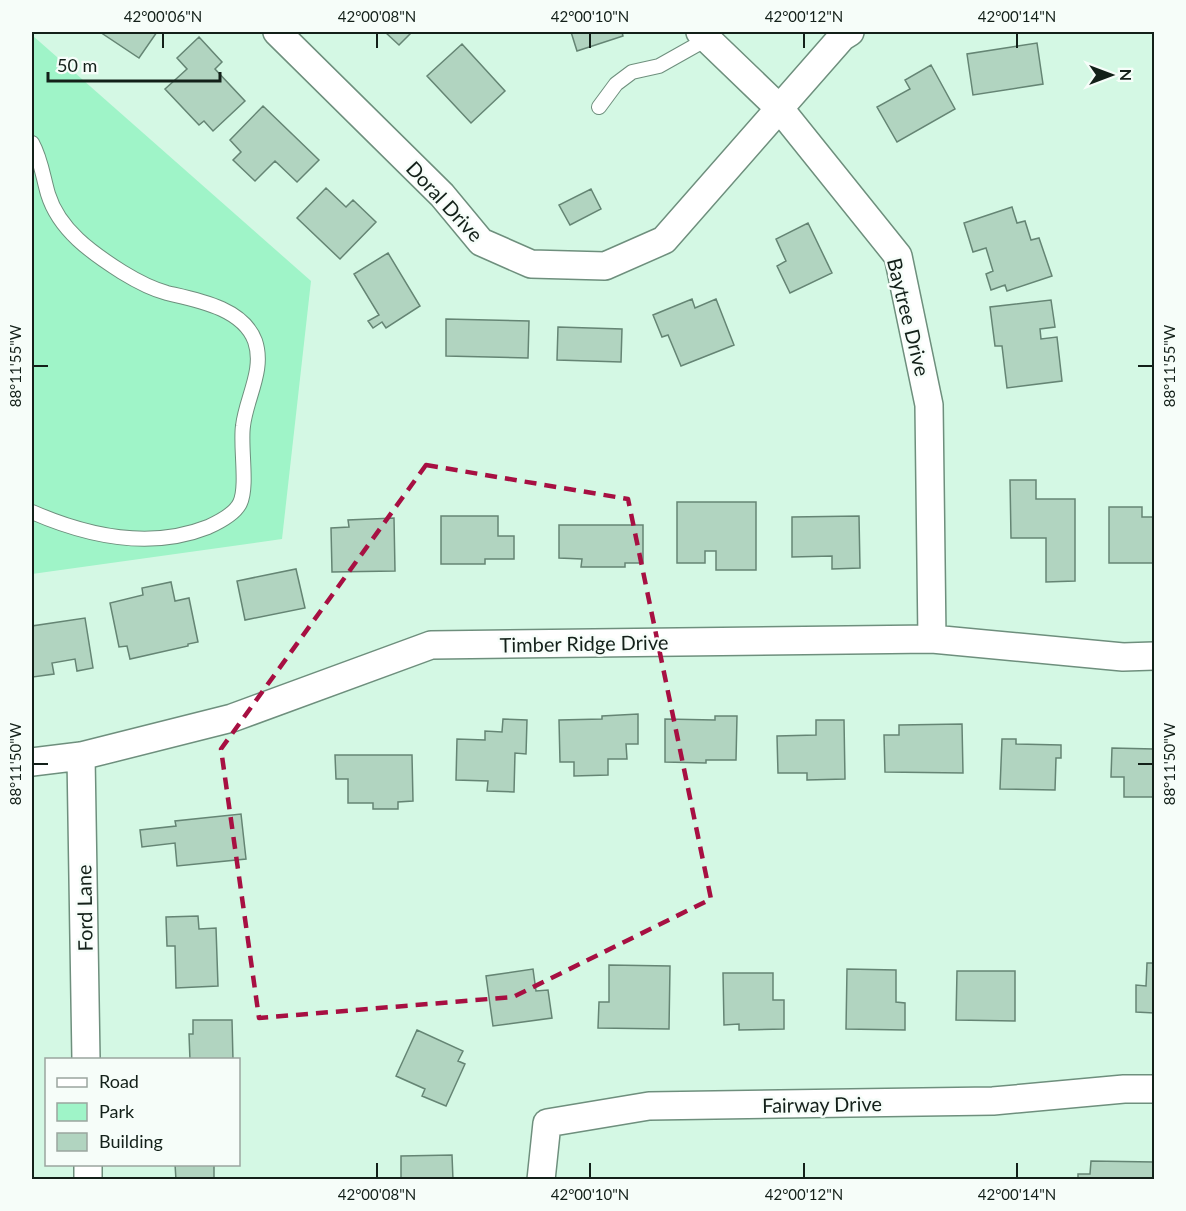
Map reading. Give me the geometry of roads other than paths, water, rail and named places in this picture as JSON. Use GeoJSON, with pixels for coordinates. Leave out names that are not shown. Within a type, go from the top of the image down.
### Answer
{"type":"FeatureCollection","features":[{"type":"Feature","properties":{"kind":"street","name":"Doral Drive"},"geometry":{"type":"LineString","coordinates":[[277,32],[442,195],[480,242],[531,264],[605,266],[664,240],[842,38],[850,32]]}},
{"type":"Feature","properties":{"kind":"street","name":"Baytree Drive"},"geometry":{"type":"LineString","coordinates":[[704,35],[780,109],[898,256],[929,405],[932,639]]}},
{"type":"Feature","properties":{"kind":"street","name":"Timber Ridge Drive"},"geometry":{"type":"LineString","coordinates":[[32,762],[81,756],[232,718],[430,645],[932,639],[1123,657],[1155,656]]}},
{"type":"Feature","properties":{"kind":"street","name":"Ford Lane"},"geometry":{"type":"LineString","coordinates":[[81,756],[86,1058]]}},
{"type":"Feature","properties":{"kind":"street","name":"Fairway Drive"},"geometry":{"type":"LineString","coordinates":[[541,1179],[547,1123],[649,1106],[993,1101],[1125,1089],[1155,1089]]}},
{"type":"Feature","properties":{"kind":"lane"},"geometry":{"type":"LineString","coordinates":[[599,107],[616,84],[632,72],[659,66],[704,35]]}},
{"type":"Feature","properties":{"kind":"lane"},"geometry":{"type":"LineString","coordinates":[[32,143],[52,204],[68,230],[91,250],[134,279],[165,292],[215,306],[236,317],[255,340],[258,361],[242,427],[243,491],[240,503],[217,522],[179,536],[145,540],[127,539],[56,522],[32,513]]}}]}
